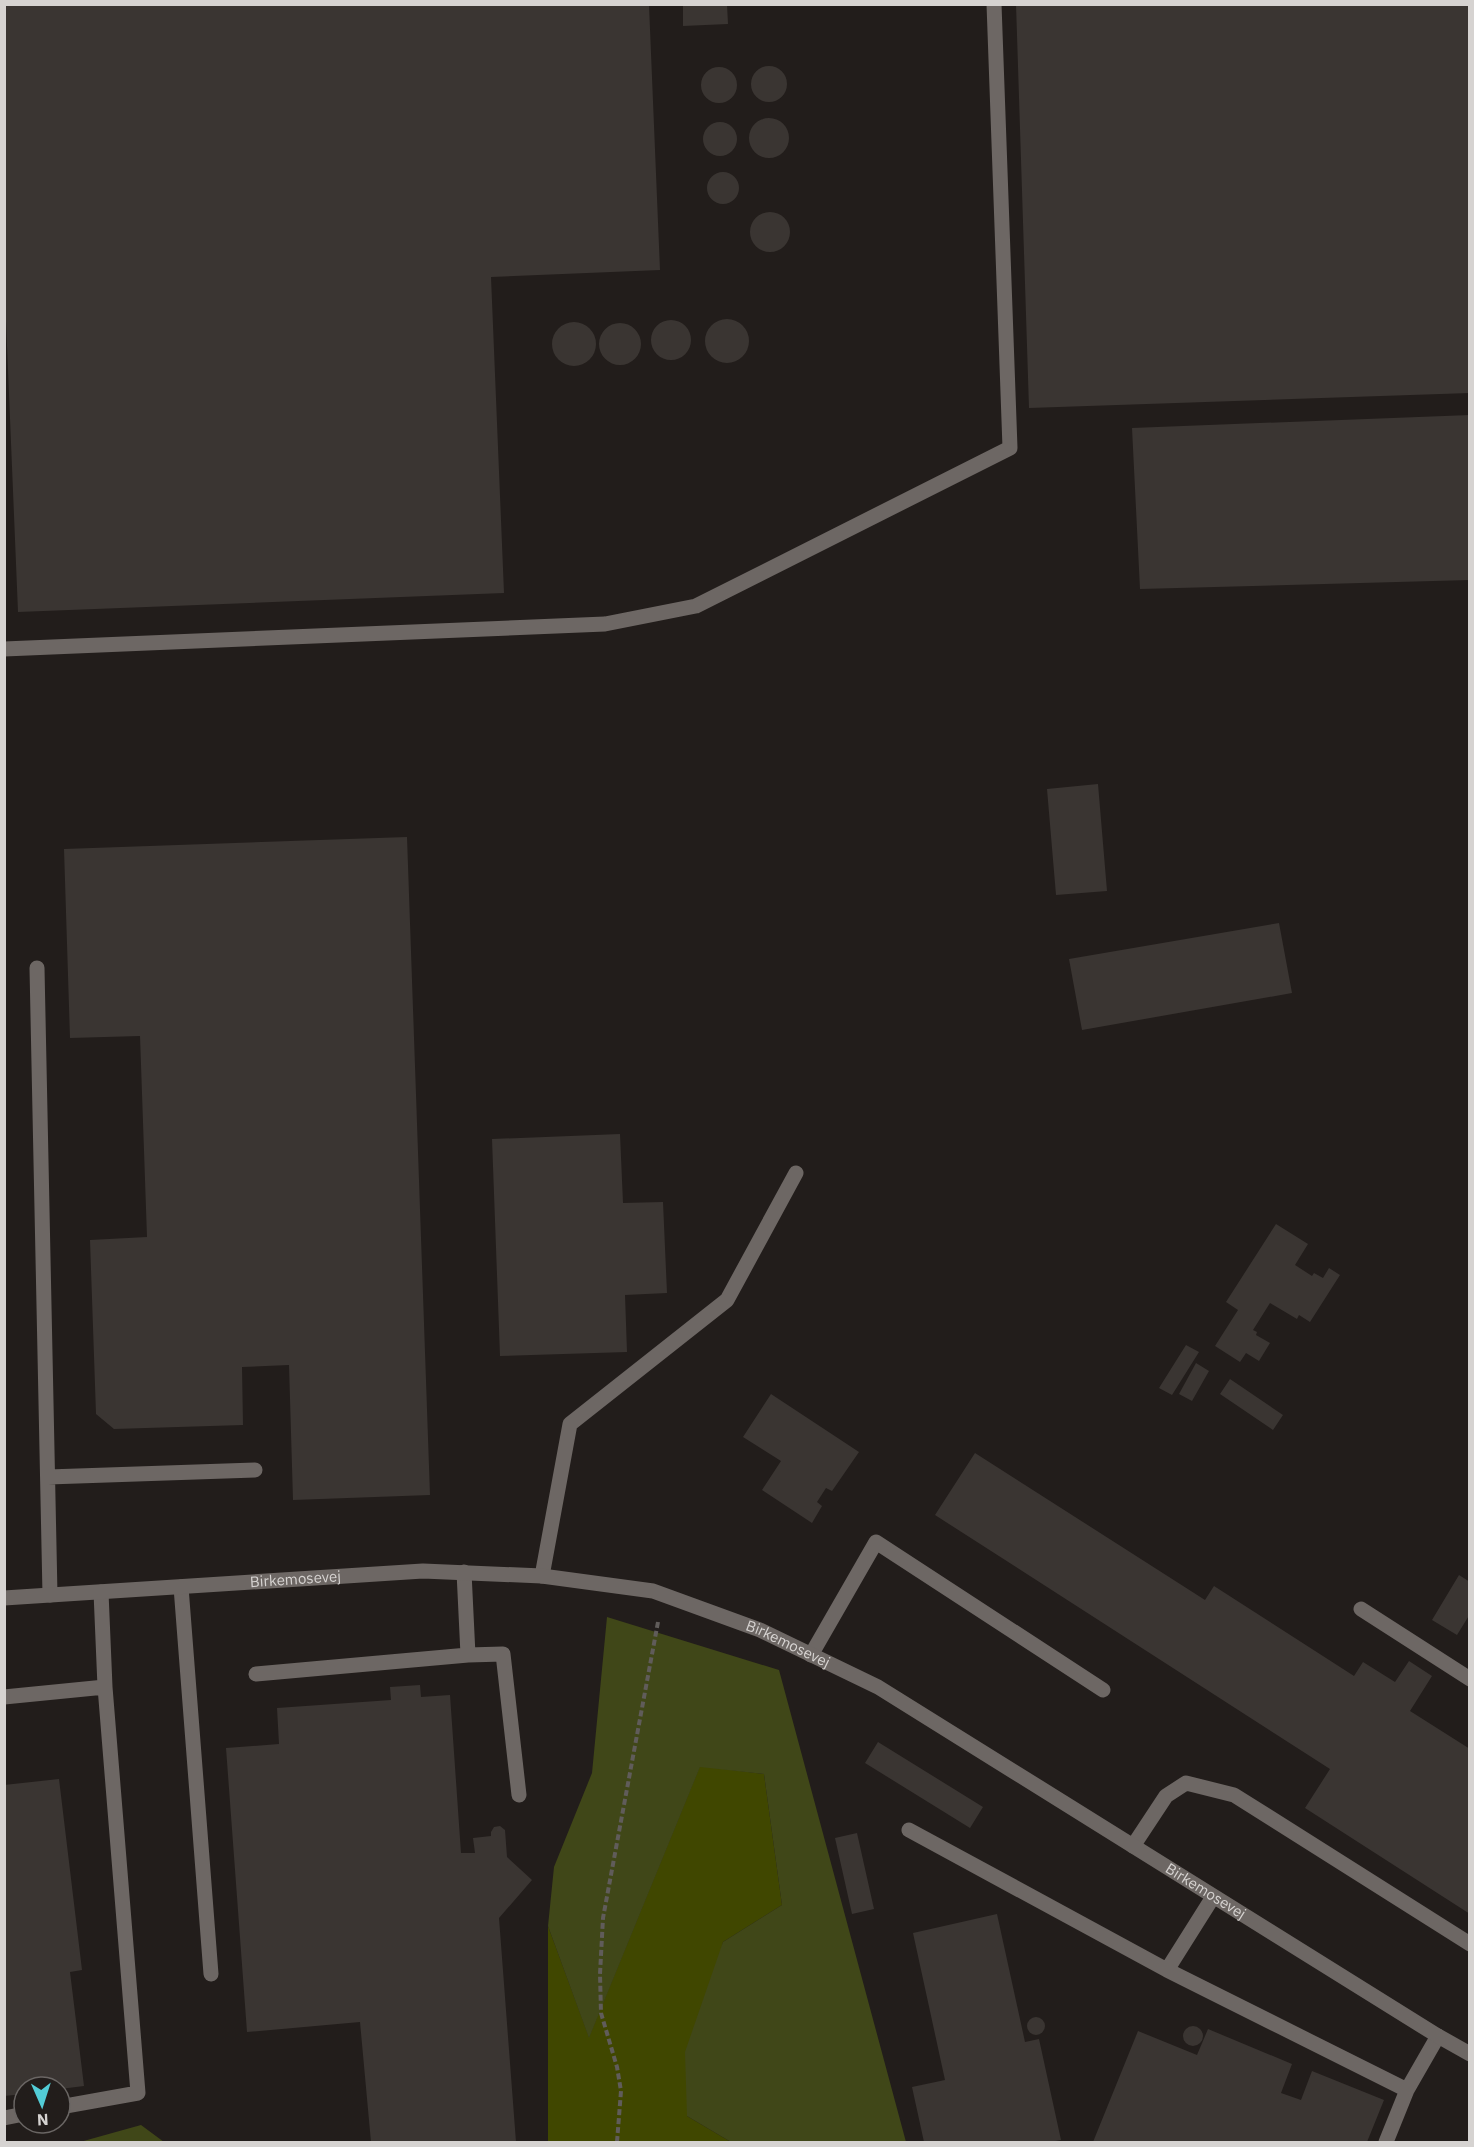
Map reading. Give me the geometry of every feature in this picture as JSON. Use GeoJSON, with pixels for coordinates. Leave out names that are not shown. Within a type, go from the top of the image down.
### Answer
{"type":"FeatureCollection","features":[{"type":"Feature","properties":{"kind":"street"},"geometry":{"type":"LineString","coordinates":[[4,649],[605,624],[696,606],[1010,448],[994,4]]}},
{"type":"Feature","properties":{"kind":"street"},"geometry":{"type":"LineString","coordinates":[[37,968],[50,1595]]}},
{"type":"Feature","properties":{"kind":"street"},"geometry":{"type":"LineString","coordinates":[[542,1576],[570,1424],[727,1300],[796,1173]]}},
{"type":"Feature","properties":{"kind":"street"},"geometry":{"type":"LineString","coordinates":[[48,1477],[255,1470]]}},
{"type":"Feature","properties":{"kind":"street"},"geometry":{"type":"LineString","coordinates":[[811,1655],[876,1542],[1103,1690]]}},
{"type":"Feature","properties":{"kind":"street","name":"Birkemosevej"},"geometry":{"type":"LineString","coordinates":[[4,1598],[423,1571],[542,1576],[653,1591],[760,1630],[878,1687],[1213,1897],[1470,2054]]}},
{"type":"Feature","properties":{"kind":"street"},"geometry":{"type":"LineString","coordinates":[[464,1572],[468,1655]]}},
{"type":"Feature","properties":{"kind":"street"},"geometry":{"type":"LineString","coordinates":[[181,1587],[211,1974]]}},
{"type":"Feature","properties":{"kind":"street"},"geometry":{"type":"LineString","coordinates":[[72,2106],[138,2092],[105,1687],[101,1592]]}},
{"type":"Feature","properties":{"kind":"street"},"geometry":{"type":"LineString","coordinates":[[1361,1609],[1470,1679]]}},
{"type":"Feature","properties":{"kind":"street"},"geometry":{"type":"LineString","coordinates":[[256,1674],[468,1655],[503,1654],[519,1795]]}},
{"type":"Feature","properties":{"kind":"street"},"geometry":{"type":"LineString","coordinates":[[4,1697],[105,1687]]}},
{"type":"Feature","properties":{"kind":"street"},"geometry":{"type":"LineString","coordinates":[[1133,1846],[1166,1796],[1186,1783],[1234,1795],[1470,1944]]}},
{"type":"Feature","properties":{"kind":"street"},"geometry":{"type":"LineString","coordinates":[[909,1830],[1167,1970],[1407,2090]]}},
{"type":"Feature","properties":{"kind":"street"},"geometry":{"type":"LineString","coordinates":[[1167,1970],[1213,1897]]}},
{"type":"Feature","properties":{"kind":"street"},"geometry":{"type":"LineString","coordinates":[[1386,2142],[1407,2090],[1438,2036]]}},
{"type":"Feature","properties":{"kind":"path"},"geometry":{"type":"LineString","coordinates":[[617,2142],[621,2091],[617,2067],[601,2013],[600,1974],[603,1918],[663,1595]]}},
{"type":"Feature","properties":{"kind":"green space"},"geometry":{"type":"Polygon","coordinates":[[[607,1617],[779,1670],[906,2142],[731,2142],[687,2116],[685,2052],[723,1942],[782,1905],[764,1774],[700,1767],[589,2038],[548,1926],[554,1867],[592,1773],[607,1617]]]}},
{"type":"Feature","properties":{"kind":"green space"},"geometry":{"type":"Polygon","coordinates":[[[700,1766],[764,1774],[782,1905],[723,1942],[687,2116],[731,2142],[548,2142],[548,1926],[589,2037],[700,1766]]]}},
{"type":"Feature","properties":{"kind":"green space"},"geometry":{"type":"Polygon","coordinates":[[[141,2125],[164,2142],[80,2142],[141,2125]]]}},
{"type":"Feature","properties":{"kind":"building"},"geometry":{"type":"Polygon","coordinates":[[[683,4],[727,4],[728,24],[683,26],[683,4]]]}},
{"type":"Feature","properties":{"kind":"building"},"geometry":{"type":"Polygon","coordinates":[[[1016,4],[1470,4],[1470,393],[1029,408],[1016,4]]]}},
{"type":"Feature","properties":{"kind":"building"},"geometry":{"type":"Polygon","coordinates":[[[4,5],[649,5],[660,270],[491,277],[504,593],[18,612],[4,273],[4,5]]]}},
{"type":"Feature","properties":{"kind":"building"},"geometry":{"type":"Polygon","coordinates":[[[769,66],[782,71],[787,84],[782,97],[769,102],[756,97],[751,84],[756,71],[769,66]]]}},
{"type":"Feature","properties":{"kind":"building"},"geometry":{"type":"Polygon","coordinates":[[[719,67],[731,73],[737,85],[731,97],[719,103],[707,97],[701,85],[707,73],[719,67]]]}},
{"type":"Feature","properties":{"kind":"building"},"geometry":{"type":"Polygon","coordinates":[[[769,118],[777,119],[783,124],[788,130],[788,146],[783,152],[777,157],[769,158],[761,157],[755,152],[750,146],[749,138],[750,130],[755,124],[761,119],[769,118]]]}},
{"type":"Feature","properties":{"kind":"building"},"geometry":{"type":"Polygon","coordinates":[[[720,122],[732,127],[737,139],[732,151],[720,156],[708,151],[703,139],[708,127],[720,122]]]}},
{"type":"Feature","properties":{"kind":"building"},"geometry":{"type":"Polygon","coordinates":[[[723,172],[735,176],[739,188],[735,200],[723,204],[711,200],[707,188],[711,176],[723,172]]]}},
{"type":"Feature","properties":{"kind":"building"},"geometry":{"type":"Polygon","coordinates":[[[770,212],[784,218],[790,232],[784,246],[770,252],[756,246],[750,232],[756,218],[770,212]]]}},
{"type":"Feature","properties":{"kind":"building"},"geometry":{"type":"Polygon","coordinates":[[[727,319],[736,320],[743,325],[748,332],[748,350],[743,357],[736,362],[727,363],[718,362],[711,357],[706,350],[705,341],[706,332],[711,325],[718,320],[727,319]]]}},
{"type":"Feature","properties":{"kind":"building"},"geometry":{"type":"Polygon","coordinates":[[[671,320],[679,321],[685,326],[690,332],[690,348],[685,354],[679,359],[671,360],[663,359],[657,354],[652,348],[651,340],[652,332],[657,326],[663,321],[671,320]]]}},
{"type":"Feature","properties":{"kind":"building"},"geometry":{"type":"Polygon","coordinates":[[[574,322],[590,328],[596,344],[590,360],[574,366],[558,360],[552,344],[558,328],[574,322]]]}},
{"type":"Feature","properties":{"kind":"building"},"geometry":{"type":"Polygon","coordinates":[[[620,323],[635,329],[641,344],[635,359],[620,365],[605,359],[599,344],[605,329],[620,323]]]}},
{"type":"Feature","properties":{"kind":"building"},"geometry":{"type":"Polygon","coordinates":[[[1470,415],[1470,580],[1140,589],[1132,428],[1470,415]]]}},
{"type":"Feature","properties":{"kind":"building"},"geometry":{"type":"Polygon","coordinates":[[[1098,784],[1107,891],[1056,895],[1047,789],[1098,784]]]}},
{"type":"Feature","properties":{"kind":"building"},"geometry":{"type":"Polygon","coordinates":[[[407,837],[430,1495],[293,1500],[289,1365],[242,1367],[243,1425],[114,1429],[96,1414],[90,1240],[147,1237],[140,1036],[70,1038],[64,849],[407,837]]]}},
{"type":"Feature","properties":{"kind":"building"},"geometry":{"type":"Polygon","coordinates":[[[1279,923],[1292,993],[1082,1030],[1069,959],[1279,923]]]}},
{"type":"Feature","properties":{"kind":"building"},"geometry":{"type":"Polygon","coordinates":[[[620,1134],[623,1203],[663,1202],[667,1293],[625,1295],[627,1352],[500,1356],[492,1139],[620,1134]]]}},
{"type":"Feature","properties":{"kind":"building"},"geometry":{"type":"Polygon","coordinates":[[[1276,1224],[1308,1244],[1295,1265],[1312,1276],[1314,1273],[1323,1278],[1329,1268],[1340,1275],[1310,1322],[1299,1315],[1297,1319],[1270,1303],[1253,1330],[1257,1332],[1256,1335],[1270,1343],[1259,1361],[1246,1353],[1240,1362],[1215,1346],[1238,1310],[1226,1302],[1276,1224]]]}},
{"type":"Feature","properties":{"kind":"building"},"geometry":{"type":"Polygon","coordinates":[[[1186,1345],[1199,1352],[1172,1395],[1159,1388],[1186,1345]]]}},
{"type":"Feature","properties":{"kind":"building"},"geometry":{"type":"Polygon","coordinates":[[[1196,1363],[1209,1371],[1192,1401],[1179,1394],[1196,1363]]]}},
{"type":"Feature","properties":{"kind":"building"},"geometry":{"type":"Polygon","coordinates":[[[1230,1379],[1283,1415],[1273,1430],[1220,1394],[1230,1379]]]}},
{"type":"Feature","properties":{"kind":"building"},"geometry":{"type":"Polygon","coordinates":[[[771,1394],[859,1452],[832,1491],[826,1488],[817,1502],[822,1506],[812,1523],[762,1490],[781,1461],[743,1437],[771,1394]]]}},
{"type":"Feature","properties":{"kind":"building"},"geometry":{"type":"Polygon","coordinates":[[[975,1453],[1205,1600],[1214,1586],[1354,1676],[1363,1662],[1395,1682],[1409,1661],[1432,1676],[1410,1711],[1470,1749],[1470,1914],[1305,1808],[1330,1769],[935,1515],[975,1453]]]}},
{"type":"Feature","properties":{"kind":"building"},"geometry":{"type":"Polygon","coordinates":[[[1459,1575],[1470,1582],[1470,1614],[1457,1635],[1432,1620],[1459,1575]]]}},
{"type":"Feature","properties":{"kind":"building"},"geometry":{"type":"Polygon","coordinates":[[[420,1685],[421,1697],[450,1695],[461,1853],[475,1853],[473,1838],[491,1836],[494,1827],[500,1826],[505,1830],[507,1857],[532,1880],[499,1918],[516,2142],[371,2142],[360,2022],[247,2032],[226,1748],[279,1744],[277,1708],[391,1700],[390,1687],[420,1685]]]}},
{"type":"Feature","properties":{"kind":"building"},"geometry":{"type":"Polygon","coordinates":[[[878,1742],[983,1807],[970,1828],[865,1763],[878,1742]]]}},
{"type":"Feature","properties":{"kind":"building"},"geometry":{"type":"Polygon","coordinates":[[[59,1779],[82,1970],[70,1972],[84,2086],[72,2088],[72,2075],[12,2075],[12,2095],[4,2096],[4,1785],[59,1779]]]}},
{"type":"Feature","properties":{"kind":"building"},"geometry":{"type":"Polygon","coordinates":[[[857,1833],[874,1909],[852,1914],[835,1838],[857,1833]]]}},
{"type":"Feature","properties":{"kind":"building"},"geometry":{"type":"Polygon","coordinates":[[[997,1914],[1025,2042],[1039,2039],[1061,2140],[1050,2142],[924,2142],[912,2087],[945,2080],[913,1933],[997,1914]]]}},
{"type":"Feature","properties":{"kind":"building"},"geometry":{"type":"Polygon","coordinates":[[[1036,2017],[1042,2020],[1045,2026],[1042,2032],[1036,2035],[1030,2032],[1027,2026],[1030,2020],[1036,2017]]]}},
{"type":"Feature","properties":{"kind":"building"},"geometry":{"type":"Polygon","coordinates":[[[1193,2026],[1200,2029],[1203,2036],[1200,2043],[1193,2046],[1186,2043],[1183,2036],[1186,2029],[1193,2026]]]}},
{"type":"Feature","properties":{"kind":"building"},"geometry":{"type":"Polygon","coordinates":[[[1208,2029],[1292,2064],[1281,2093],[1301,2100],[1312,2071],[1384,2100],[1367,2142],[1093,2142],[1138,2031],[1197,2055],[1208,2029]]]}}]}
